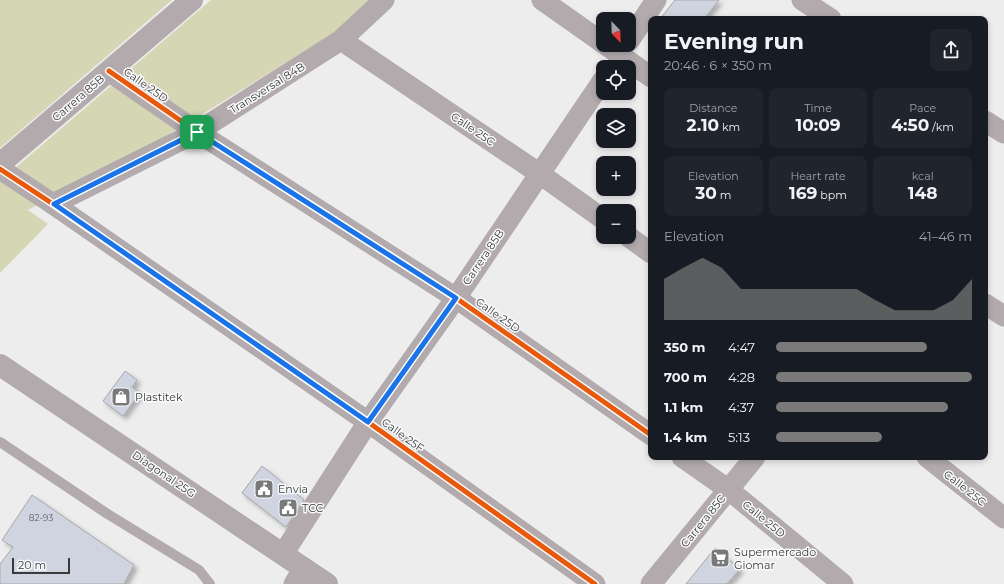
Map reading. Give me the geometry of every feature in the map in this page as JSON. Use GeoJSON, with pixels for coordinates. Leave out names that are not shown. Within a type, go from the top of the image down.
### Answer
{"type":"FeatureCollection","features":[{"type":"Feature","properties":{"kind":"street","name":"Carrera 85B"},"geometry":{"type":"LineString","coordinates":[[0,164],[192,0]]}},
{"type":"Feature","properties":{"kind":"street","name":"Transversal 84B"},"geometry":{"type":"LineString","coordinates":[[54,204],[197,132],[341,40],[384,0]]}},
{"type":"Feature","properties":{"kind":"street"},"geometry":{"type":"LineString","coordinates":[[542,0],[596,36]]}},
{"type":"Feature","properties":{"kind":"street"},"geometry":{"type":"LineString","coordinates":[[636,24],[656,0]]}},
{"type":"Feature","properties":{"kind":"street"},"geometry":{"type":"LineString","coordinates":[[802,0],[826,16]]}},
{"type":"Feature","properties":{"kind":"street","name":"Calle 25C"},"geometry":{"type":"LineString","coordinates":[[341,40],[540,174],[596,214]]}},
{"type":"Feature","properties":{"kind":"street"},"geometry":{"type":"LineString","coordinates":[[620,52],[648,75]]}},
{"type":"Feature","properties":{"kind":"street","name":"Calle 25D"},"geometry":{"type":"LineString","coordinates":[[109,71],[197,132],[456,298],[648,433]]}},
{"type":"Feature","properties":{"kind":"street","name":"Carrera 85B"},"geometry":{"type":"LineString","coordinates":[[283,554],[368,422],[456,298],[596,90]]}},
{"type":"Feature","properties":{"kind":"street"},"geometry":{"type":"LineString","coordinates":[[988,123],[1004,133]]}},
{"type":"Feature","properties":{"kind":"street","name":"Calle 25F"},"geometry":{"type":"LineString","coordinates":[[0,169],[54,204],[368,422],[595,584]]}},
{"type":"Feature","properties":{"kind":"street"},"geometry":{"type":"LineString","coordinates":[[636,242],[648,251]]}},
{"type":"Feature","properties":{"kind":"street"},"geometry":{"type":"LineString","coordinates":[[988,306],[1004,316]]}},
{"type":"Feature","properties":{"kind":"street","name":"Diagonal 25G"},"geometry":{"type":"LineString","coordinates":[[0,365],[283,554],[299,576],[327,584]]}},
{"type":"Feature","properties":{"kind":"street","name":"Calle 25D"},"geometry":{"type":"LineString","coordinates":[[686,460],[729,490],[844,584]]}},
{"type":"Feature","properties":{"kind":"street","name":"Carrera 85C"},"geometry":{"type":"LineString","coordinates":[[651,584],[753,460]]}},
{"type":"Feature","properties":{"kind":"street","name":"Calle 25C"},"geometry":{"type":"LineString","coordinates":[[931,460],[1004,518]]}},
{"type":"Feature","properties":{"kind":"lane"},"geometry":{"type":"LineString","coordinates":[[0,442],[106,513],[199,570],[210,584]]}},
{"type":"Feature","properties":{"kind":"green space"},"geometry":{"type":"Polygon","coordinates":[[[0,0],[172,0],[0,148],[0,0]]]}},
{"type":"Feature","properties":{"kind":"green space"},"geometry":{"type":"Polygon","coordinates":[[[211,0],[371,0],[343,27],[201,115],[160,139],[28,210],[48,224],[0,273],[0,181],[211,0]]]}},
{"type":"Feature","properties":{"kind":"building"},"geometry":{"type":"Polygon","coordinates":[[[675,0],[719,0],[706,16],[662,16],[675,0]]]}},
{"type":"Feature","properties":{"kind":"building","name":"Plastitek"},"geometry":{"type":"Polygon","coordinates":[[[125,371],[137,380],[132,387],[140,393],[123,416],[103,401],[125,371]]]}},
{"type":"Feature","properties":{"kind":"building"},"geometry":{"type":"Polygon","coordinates":[[[262,466],[304,500],[286,527],[242,493],[262,466]]]}},
{"type":"Feature","properties":{"kind":"building"},"geometry":{"type":"Polygon","coordinates":[[[32,495],[134,565],[124,584],[0,584],[0,564],[13,547],[2,540],[32,495]]]}},
{"type":"Feature","properties":{"kind":"building"},"geometry":{"type":"Polygon","coordinates":[[[715,548],[740,569],[727,584],[686,584],[715,548]]]}},
{"type":"Feature","properties":{"kind":"cycle path"},"geometry":{"type":"LineString","coordinates":[[109,71],[197,132],[456,298],[648,433]]}},
{"type":"Feature","properties":{"kind":"cycle path"},"geometry":{"type":"LineString","coordinates":[[0,169],[368,422],[595,584]]}},
{"type":"Feature","properties":{"kind":"place","name":"Plastitek"},"geometry":{"type":"Point","coordinates":[121,397]}},
{"type":"Feature","properties":{"kind":"place","name":"Envia"},"geometry":{"type":"Point","coordinates":[264,489]}},
{"type":"Feature","properties":{"kind":"place","name":"TCC"},"geometry":{"type":"Point","coordinates":[288,508]}},
{"type":"Feature","properties":{"kind":"place","name":"Supermercado Giomar"},"geometry":{"type":"Point","coordinates":[720,558]}},
{"type":"Feature","properties":{"kind":"route"},"geometry":{"type":"LineString","coordinates":[[197,132],[456,298],[368,422],[54,204],[197,132]]}}]}
